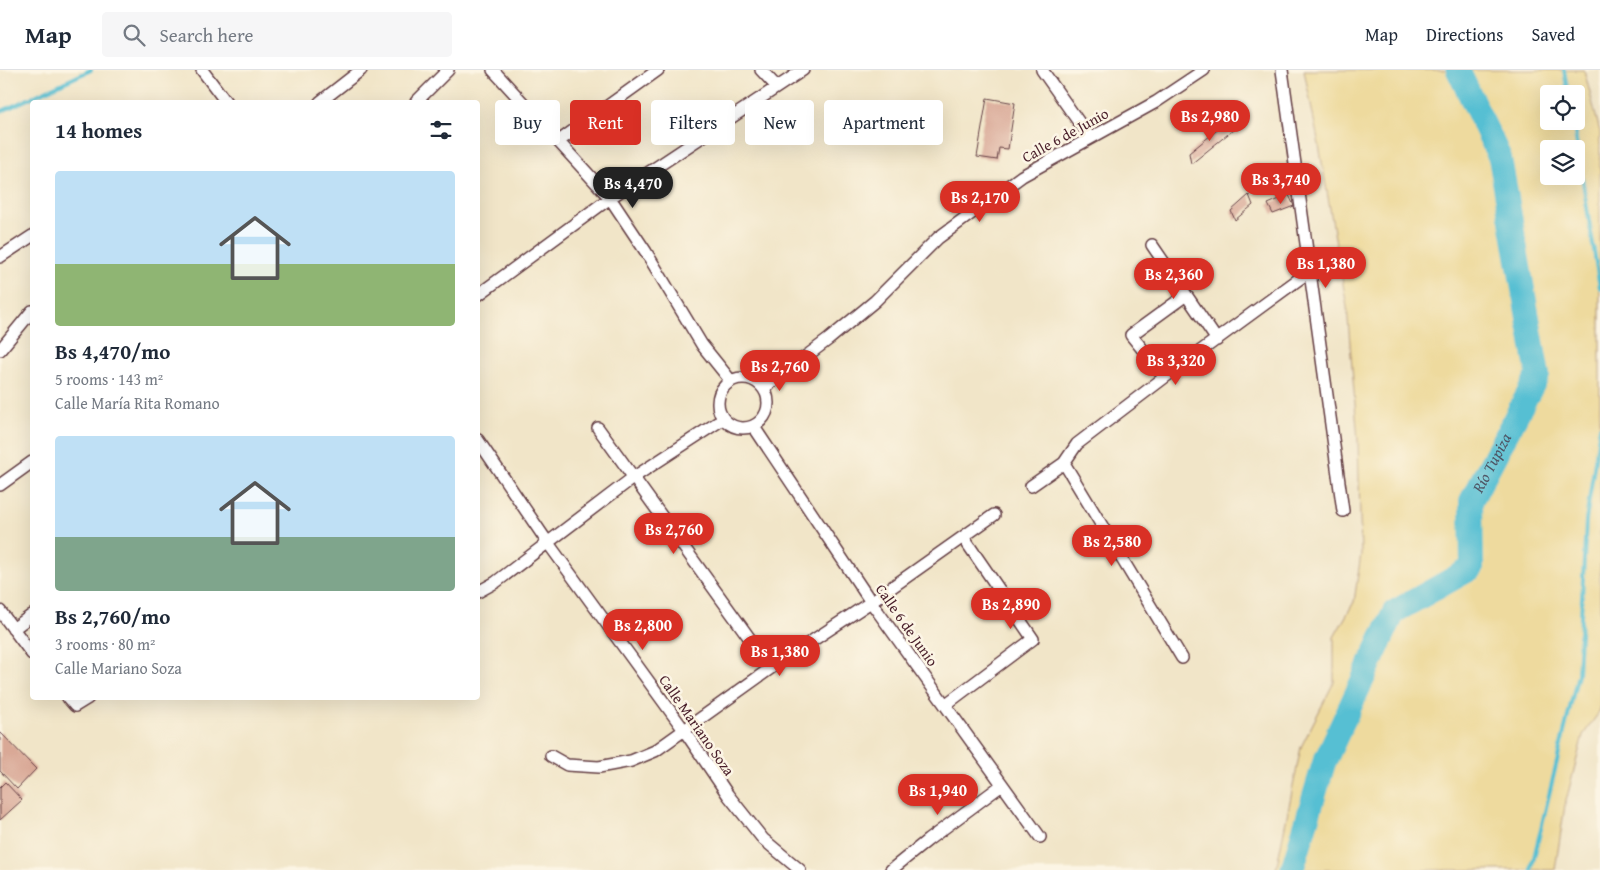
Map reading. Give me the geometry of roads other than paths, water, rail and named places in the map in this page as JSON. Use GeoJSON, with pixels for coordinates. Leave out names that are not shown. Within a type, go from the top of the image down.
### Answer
{"type":"FeatureCollection","features":[{"type":"Feature","properties":{"kind":"street"},"geometry":{"type":"LineString","coordinates":[[202,70],[224,100]]}},
{"type":"Feature","properties":{"kind":"street"},"geometry":{"type":"LineString","coordinates":[[323,100],[361,70]]}},
{"type":"Feature","properties":{"kind":"street"},"geometry":{"type":"LineString","coordinates":[[418,100],[448,70]]}},
{"type":"Feature","properties":{"kind":"street"},"geometry":{"type":"LineString","coordinates":[[493,70],[521,100]]}},
{"type":"Feature","properties":{"kind":"street"},"geometry":{"type":"LineString","coordinates":[[560,140],[658,70]]}},
{"type":"Feature","properties":{"kind":"street"},"geometry":{"type":"LineString","coordinates":[[761,70],[777,87]]}},
{"type":"Feature","properties":{"kind":"street"},"geometry":{"type":"LineString","coordinates":[[480,294],[610,198],[803,70]]}},
{"type":"Feature","properties":{"kind":"street"},"geometry":{"type":"LineString","coordinates":[[1042,70],[1090,138]]}},
{"type":"Feature","properties":{"kind":"street","name":"Calle 6 de Junio"},"geometry":{"type":"LineString","coordinates":[[764,388],[875,302],[938,238],[1022,176],[1156,102],[1204,70]]}},
{"type":"Feature","properties":{"kind":"street"},"geometry":{"type":"LineString","coordinates":[[1282,70],[1343,511]]}},
{"type":"Feature","properties":{"kind":"street"},"geometry":{"type":"LineString","coordinates":[[560,142],[610,198],[646,252],[702,345],[731,381]]}},
{"type":"Feature","properties":{"kind":"street"},"geometry":{"type":"LineString","coordinates":[[0,258],[30,237]]}},
{"type":"Feature","properties":{"kind":"street"},"geometry":{"type":"LineString","coordinates":[[1152,245],[1217,340]]}},
{"type":"Feature","properties":{"kind":"street"},"geometry":{"type":"LineString","coordinates":[[1031,486],[1064,463],[1077,444],[1310,271]]}},
{"type":"Feature","properties":{"kind":"street"},"geometry":{"type":"LineString","coordinates":[[1165,377],[1132,335],[1186,294]]}},
{"type":"Feature","properties":{"kind":"street"},"geometry":{"type":"LineString","coordinates":[[1,346],[30,313]]}},
{"type":"Feature","properties":{"kind":"street"},"geometry":{"type":"LineString","coordinates":[[738,378],[752,379],[764,388],[769,402],[768,410],[761,422],[754,427],[746,429],[730,425],[723,419],[719,411],[718,402],[724,386],[738,378]]}},
{"type":"Feature","properties":{"kind":"street"},"geometry":{"type":"LineString","coordinates":[[480,591],[496,582],[634,476],[723,419]]}},
{"type":"Feature","properties":{"kind":"street","name":"Calle 6 de Junio"},"geometry":{"type":"LineString","coordinates":[[754,427],[871,602],[1040,836]]}},
{"type":"Feature","properties":{"kind":"street"},"geometry":{"type":"LineString","coordinates":[[598,428],[770,668]]}},
{"type":"Feature","properties":{"kind":"street","name":"Calle Mariano Soza"},"geometry":{"type":"LineString","coordinates":[[480,444],[548,543],[684,730],[728,795],[763,839],[800,870]]}},
{"type":"Feature","properties":{"kind":"street"},"geometry":{"type":"LineString","coordinates":[[0,485],[30,463]]}},
{"type":"Feature","properties":{"kind":"street"},"geometry":{"type":"LineString","coordinates":[[1064,463],[1182,658]]}},
{"type":"Feature","properties":{"kind":"street"},"geometry":{"type":"LineString","coordinates":[[551,756],[567,765],[599,767],[631,761],[655,751],[770,668],[871,602],[994,515]]}},
{"type":"Feature","properties":{"kind":"street"},"geometry":{"type":"LineString","coordinates":[[946,705],[1033,639],[963,537]]}},
{"type":"Feature","properties":{"kind":"street"},"geometry":{"type":"LineString","coordinates":[[0,611],[30,651]]}},
{"type":"Feature","properties":{"kind":"street"},"geometry":{"type":"LineString","coordinates":[[13,629],[30,616]]}},
{"type":"Feature","properties":{"kind":"street"},"geometry":{"type":"LineString","coordinates":[[70,700],[75,706],[85,700]]}},
{"type":"Feature","properties":{"kind":"street"},"geometry":{"type":"LineString","coordinates":[[891,870],[1002,785]]}},
{"type":"Feature","properties":{"kind":"waterway"},"geometry":{"type":"LineString","coordinates":[[0,112],[91,70]]}},
{"type":"Feature","properties":{"kind":"waterway","name":"Río Tupiza"},"geometry":{"type":"LineString","coordinates":[[1292,870],[1324,763],[1394,612],[1472,568],[1471,501],[1538,375],[1500,158],[1458,70]]}},
{"type":"Feature","properties":{"kind":"waterway"},"geometry":{"type":"LineString","coordinates":[[1564,70],[1566,85]]}},
{"type":"Feature","properties":{"kind":"waterway"},"geometry":{"type":"LineString","coordinates":[[1574,130],[1600,288]]}},
{"type":"Feature","properties":{"kind":"waterway"},"geometry":{"type":"LineString","coordinates":[[1531,870],[1578,674],[1586,521],[1600,427]]}}]}
